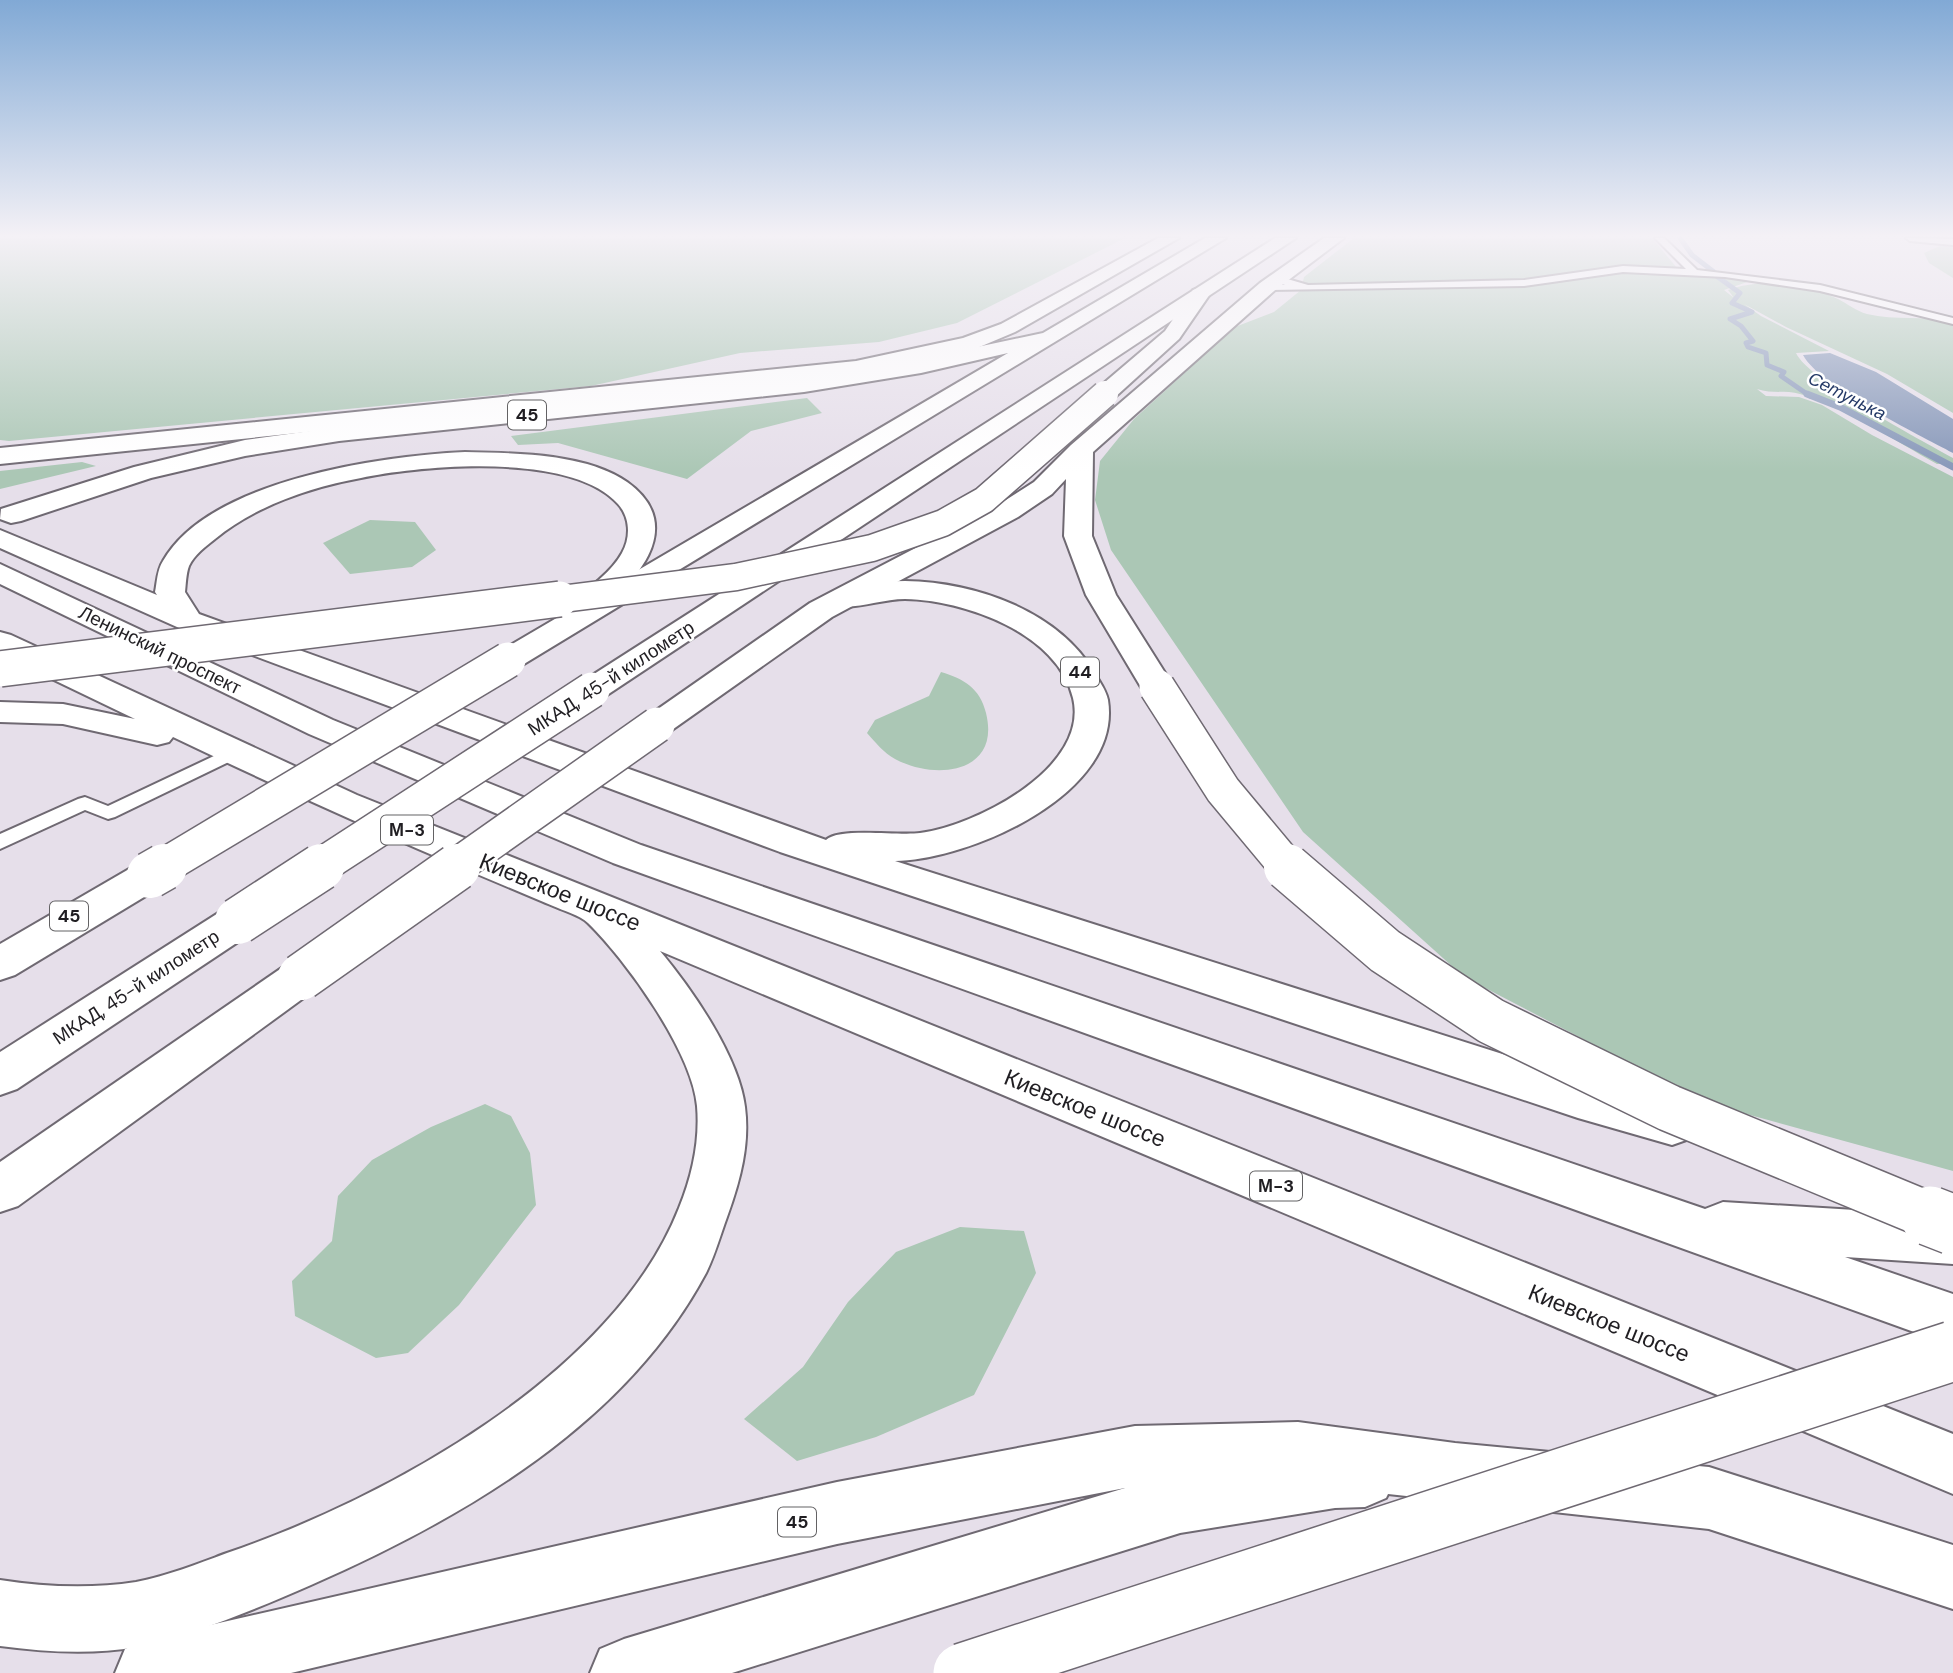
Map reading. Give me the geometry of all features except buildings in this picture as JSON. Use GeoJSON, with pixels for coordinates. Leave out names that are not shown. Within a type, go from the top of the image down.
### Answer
{"type":"FeatureCollection","features":[{"type":"Feature","properties":{"kind":"main road"},"geometry":{"type":"LineString","coordinates":[[0,456],[856,368],[969,343],[1008,328],[1029,316]]}},
{"type":"Feature","properties":{"kind":"main road"},"geometry":{"type":"LineString","coordinates":[[0,964],[1085,316]]}},
{"type":"Feature","properties":{"kind":"main road","name":"МКАД, 45-й километр"},"geometry":{"type":"LineString","coordinates":[[0,1076],[1166,316]]}},
{"type":"Feature","properties":{"kind":"main road"},"geometry":{"type":"LineString","coordinates":[[0,669],[736,577],[872,548],[943,523],[984,500],[1172,335],[1187,316]]}},
{"type":"Feature","properties":{"kind":"main road"},"geometry":{"type":"LineString","coordinates":[[2,1189],[821,610],[1008,511],[1042,488],[1080,450],[1234,316]]}},
{"type":"Feature","properties":{"kind":"main road","name":"45"},"geometry":{"type":"LineString","coordinates":[[6,527],[143,472],[245,448],[339,435],[804,385],[921,366],[1048,338]]}},
{"type":"Feature","properties":{"kind":"main road"},"geometry":{"type":"LineString","coordinates":[[1080,450],[1077,536],[1101,595],[1223,790],[1291,872],[1385,951],[1491,1021],[1633,1091],[1846,1184],[1953,1225]]}},
{"type":"Feature","properties":{"kind":"main road"},"geometry":{"type":"LineString","coordinates":[[188,620],[170,592],[176,563],[204,535],[239,512],[277,494],[318,480],[362,469],[405,463],[492,459],[563,467],[612,483],[632,498],[640,515],[642,534],[635,554],[615,579],[511,659]]}},
{"type":"Feature","properties":{"kind":"main road"},"geometry":{"type":"LineString","coordinates":[[6,527],[188,620],[794,843],[1578,1098],[1953,1206]]}},
{"type":"Feature","properties":{"kind":"main road","name":"Ленинский проспект"},"geometry":{"type":"LineString","coordinates":[[0,573],[321,727],[627,854],[1675,1223]]}},
{"type":"Feature","properties":{"kind":"main road","name":"44"},"geometry":{"type":"LineString","coordinates":[[794,843],[904,847],[931,845],[978,830],[1018,810],[1052,786],[1078,758],[1090,730],[1091,701],[1079,671],[1056,644],[1027,623],[988,606],[947,594],[907,590],[870,593],[842,599]]}},
{"type":"Feature","properties":{"kind":"main road"},"geometry":{"type":"LineString","coordinates":[[0,642],[226,750]]}},
{"type":"Feature","properties":{"kind":"main road"},"geometry":{"type":"LineString","coordinates":[[0,712],[63,714],[226,750]]}},
{"type":"Feature","properties":{"kind":"main road","name":"Киевское шоссе"},"geometry":{"type":"LineString","coordinates":[[226,750],[344,804],[1953,1464]]}},
{"type":"Feature","properties":{"kind":"main road","name":"45"},"geometry":{"type":"LineString","coordinates":[[0,951],[144,878]]}},
{"type":"Feature","properties":{"kind":"main road"},"geometry":{"type":"LineString","coordinates":[[0,1613],[50,1620],[138,1614],[257,1577],[375,1524],[474,1466],[555,1409],[620,1349],[677,1276],[708,1211],[721,1150],[719,1093],[694,1032],[659,977],[598,907]]}},
{"type":"Feature","properties":{"kind":"main road"},"geometry":{"type":"LineString","coordinates":[[1675,1223],[1953,1240]]}},
{"type":"Feature","properties":{"kind":"main road"},"geometry":{"type":"LineString","coordinates":[[1675,1223],[1953,1320]]}},
{"type":"Feature","properties":{"kind":"main road"},"geometry":{"type":"LineString","coordinates":[[963,1673],[1953,1351]]}},
{"type":"Feature","properties":{"kind":"main road","name":"45"},"geometry":{"type":"LineString","coordinates":[[149,1673],[837,1513],[1135,1456],[1298,1452],[1455,1473]]}},
{"type":"Feature","properties":{"kind":"main road"},"geometry":{"type":"LineString","coordinates":[[624,1673],[1180,1502],[1335,1478],[1455,1473],[1709,1498],[1953,1577]]}},
{"type":"Feature","properties":{"kind":"lane"},"geometry":{"type":"LineString","coordinates":[[1932,316],[1953,321]]}},
{"type":"Feature","properties":{"kind":"lane"},"geometry":{"type":"LineString","coordinates":[[0,842],[85,803],[108,813],[226,750]]}},
{"type":"Feature","properties":{"kind":"green space"},"geometry":{"type":"Polygon","coordinates":[[[0,316],[971,316],[957,323],[879,342],[740,353],[591,386],[0,440],[0,316]]]}},
{"type":"Feature","properties":{"kind":"green space"},"geometry":{"type":"Polygon","coordinates":[[[1263,316],[1761,316],[1829,351],[1796,353],[1805,365],[1822,379],[1867,409],[1953,458],[1953,463],[1937,464],[1835,407],[1795,393],[1757,389],[1766,396],[1799,397],[1822,405],[1872,435],[1953,477],[1953,1171],[1706,1103],[1464,977],[1303,832],[1111,550],[1095,500],[1100,461],[1134,419],[1235,327],[1263,316]]]}},
{"type":"Feature","properties":{"kind":"green space"},"geometry":{"type":"Polygon","coordinates":[[[1766,316],[1882,316],[1953,322],[1953,413],[1887,374],[1766,316]]]}},
{"type":"Feature","properties":{"kind":"green space"},"geometry":{"type":"Polygon","coordinates":[[[807,398],[822,413],[751,431],[687,479],[558,443],[518,445],[511,436],[807,398]]]}},
{"type":"Feature","properties":{"kind":"green space"},"geometry":{"type":"Polygon","coordinates":[[[82,462],[96,466],[0,489],[0,471],[82,462]]]}},
{"type":"Feature","properties":{"kind":"green space"},"geometry":{"type":"Polygon","coordinates":[[[370,520],[415,522],[436,550],[412,567],[350,574],[323,543],[370,520]]]}},
{"type":"Feature","properties":{"kind":"green space"},"geometry":{"type":"Polygon","coordinates":[[[941,672],[964,681],[980,697],[986,713],[988,733],[984,749],[975,760],[962,767],[929,770],[895,759],[883,751],[867,733],[875,720],[929,696],[941,672]]]}},
{"type":"Feature","properties":{"kind":"green space"},"geometry":{"type":"Polygon","coordinates":[[[485,1104],[511,1116],[530,1153],[536,1205],[459,1305],[408,1353],[376,1358],[295,1316],[292,1281],[332,1241],[338,1196],[372,1160],[431,1127],[485,1104]]]}},
{"type":"Feature","properties":{"kind":"green space"},"geometry":{"type":"Polygon","coordinates":[[[960,1227],[1024,1231],[1036,1273],[974,1395],[876,1437],[797,1461],[744,1419],[803,1367],[848,1302],[896,1252],[960,1227]]]}},
{"type":"Feature","properties":{"kind":"water"},"geometry":{"type":"Polygon","coordinates":[[[1830,353],[1876,372],[1953,419],[1953,453],[1849,395],[1813,368],[1803,355],[1830,353]]]}},
{"type":"Feature","properties":{"kind":"waterway","name":"Сетунька"},"geometry":{"type":"LineString","coordinates":[[1739,316],[1730,319],[1741,326],[1753,341],[1746,343],[1748,347],[1766,353],[1767,365],[1784,372],[1781,376],[1807,394]]}},
{"type":"Feature","properties":{"kind":"waterway","name":"Сетунька"},"geometry":{"type":"LineString","coordinates":[[1807,394],[1840,407],[1953,467]]}}]}
